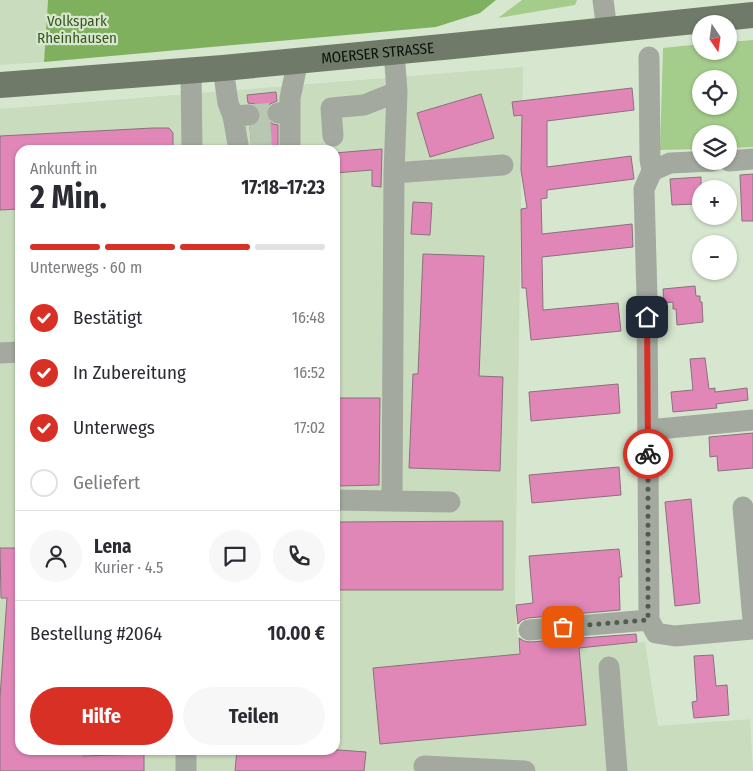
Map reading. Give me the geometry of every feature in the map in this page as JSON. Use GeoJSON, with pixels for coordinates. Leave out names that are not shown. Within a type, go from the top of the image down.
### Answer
{"type":"FeatureCollection","features":[{"type":"Feature","properties":{"kind":"main road","name":"MOERSER STRASSE"},"geometry":{"type":"LineString","coordinates":[[0,86],[223,68],[453,46],[607,30],[747,10]]}},
{"type":"Feature","properties":{"kind":"street"},"geometry":{"type":"LineString","coordinates":[[604,0],[607,30]]}},
{"type":"Feature","properties":{"kind":"street"},"geometry":{"type":"LineString","coordinates":[[392,501],[394,173],[397,92],[394,51]]}},
{"type":"Feature","properties":{"kind":"street"},"geometry":{"type":"LineString","coordinates":[[649,58],[650,159],[652,171],[644,189],[647,298],[648,620],[656,633],[675,636],[753,629]]}},
{"type":"Feature","properties":{"kind":"street"},"geometry":{"type":"LineString","coordinates":[[285,125],[298,60]]}},
{"type":"Feature","properties":{"kind":"street"},"geometry":{"type":"LineString","coordinates":[[223,68],[240,131]]}},
{"type":"Feature","properties":{"kind":"street"},"geometry":{"type":"LineString","coordinates":[[191,70],[192,145]]}},
{"type":"Feature","properties":{"kind":"street"},"geometry":{"type":"LineString","coordinates":[[332,136],[330,108],[364,105],[397,92]]}},
{"type":"Feature","properties":{"kind":"street"},"geometry":{"type":"LineString","coordinates":[[737,160],[753,159]]}},
{"type":"Feature","properties":{"kind":"street"},"geometry":{"type":"LineString","coordinates":[[652,171],[670,163],[692,162]]}},
{"type":"Feature","properties":{"kind":"street"},"geometry":{"type":"LineString","coordinates":[[394,173],[503,165]]}},
{"type":"Feature","properties":{"kind":"street"},"geometry":{"type":"LineString","coordinates":[[0,353],[15,352]]}},
{"type":"Feature","properties":{"kind":"street"},"geometry":{"type":"LineString","coordinates":[[648,430],[753,420]]}},
{"type":"Feature","properties":{"kind":"street"},"geometry":{"type":"LineString","coordinates":[[340,500],[450,502]]}},
{"type":"Feature","properties":{"kind":"street"},"geometry":{"type":"LineString","coordinates":[[743,507],[753,620]]}},
{"type":"Feature","properties":{"kind":"street"},"geometry":{"type":"LineString","coordinates":[[529,630],[648,620]]}},
{"type":"Feature","properties":{"kind":"street"},"geometry":{"type":"LineString","coordinates":[[609,667],[617,771]]}},
{"type":"Feature","properties":{"kind":"street"},"geometry":{"type":"LineString","coordinates":[[186,771],[187,755]]}},
{"type":"Feature","properties":{"kind":"street"},"geometry":{"type":"LineString","coordinates":[[424,766],[525,771]]}},
{"type":"Feature","properties":{"kind":"shaded area"},"geometry":{"type":"Polygon","coordinates":[[[0,0],[48,0],[44,62],[0,65],[0,0]]]}},
{"type":"Feature","properties":{"kind":"shaded area"},"geometry":{"type":"Polygon","coordinates":[[[523,67],[515,605],[519,654],[645,642],[658,726],[750,719],[753,771],[0,771],[0,109],[523,67]]]}},
{"type":"Feature","properties":{"kind":"green space","name":"Volkspark Rheinhausen"},"geometry":{"type":"Polygon","coordinates":[[[48,0],[496,0],[480,13],[436,27],[44,62],[48,0]]]}},
{"type":"Feature","properties":{"kind":"green space"},"geometry":{"type":"Polygon","coordinates":[[[522,0],[577,0],[575,5],[498,18],[522,0]]]}},
{"type":"Feature","properties":{"kind":"green space"},"geometry":{"type":"Polygon","coordinates":[[[753,40],[753,147],[737,148],[737,125],[692,125],[692,149],[660,150],[663,48],[692,45],[692,60],[738,60],[738,41],[753,40]]]}},
{"type":"Feature","properties":{"kind":"building"},"geometry":{"type":"Polygon","coordinates":[[[632,88],[634,110],[547,121],[547,167],[631,156],[634,179],[547,190],[547,198],[541,199],[542,234],[632,224],[633,247],[542,257],[543,310],[618,303],[621,331],[531,340],[526,288],[522,288],[521,209],[527,208],[521,170],[522,115],[514,116],[512,102],[632,88]]]}},
{"type":"Feature","properties":{"kind":"building"},"geometry":{"type":"Polygon","coordinates":[[[276,92],[277,101],[270,104],[266,115],[269,121],[278,125],[278,145],[252,145],[250,127],[255,126],[260,121],[261,114],[255,104],[248,103],[247,95],[276,92]]]}},
{"type":"Feature","properties":{"kind":"building"},"geometry":{"type":"Polygon","coordinates":[[[481,94],[494,138],[430,157],[417,113],[481,94]]]}},
{"type":"Feature","properties":{"kind":"building"},"geometry":{"type":"Polygon","coordinates":[[[169,128],[173,133],[173,145],[15,145],[15,209],[0,210],[0,136],[169,128]]]}},
{"type":"Feature","properties":{"kind":"building"},"geometry":{"type":"Polygon","coordinates":[[[382,149],[381,187],[372,186],[372,170],[340,173],[340,153],[382,149]]]}},
{"type":"Feature","properties":{"kind":"building"},"geometry":{"type":"Polygon","coordinates":[[[753,174],[753,221],[742,221],[740,175],[753,174]]]}},
{"type":"Feature","properties":{"kind":"building"},"geometry":{"type":"Polygon","coordinates":[[[701,177],[701,180],[692,180],[692,204],[672,205],[670,179],[701,177]]]}},
{"type":"Feature","properties":{"kind":"building"},"geometry":{"type":"Polygon","coordinates":[[[413,202],[432,203],[430,235],[411,234],[413,202]]]}},
{"type":"Feature","properties":{"kind":"building"},"geometry":{"type":"Polygon","coordinates":[[[423,254],[484,256],[479,376],[503,377],[500,471],[409,468],[413,374],[418,374],[423,254]]]}},
{"type":"Feature","properties":{"kind":"building"},"geometry":{"type":"Polygon","coordinates":[[[695,286],[696,296],[700,296],[700,302],[702,302],[703,322],[677,325],[676,309],[673,309],[673,302],[664,303],[663,289],[695,286]]]}},
{"type":"Feature","properties":{"kind":"building"},"geometry":{"type":"Polygon","coordinates":[[[705,358],[709,389],[715,388],[715,392],[747,388],[748,400],[716,404],[717,408],[673,412],[671,392],[693,390],[690,359],[705,358]]]}},
{"type":"Feature","properties":{"kind":"building"},"geometry":{"type":"Polygon","coordinates":[[[618,384],[620,413],[531,421],[529,392],[618,384]]]}},
{"type":"Feature","properties":{"kind":"building"},"geometry":{"type":"Polygon","coordinates":[[[340,398],[380,398],[379,485],[340,486],[340,398]]]}},
{"type":"Feature","properties":{"kind":"building"},"geometry":{"type":"Polygon","coordinates":[[[753,433],[753,468],[718,471],[717,456],[710,457],[709,437],[753,433]]]}},
{"type":"Feature","properties":{"kind":"building"},"geometry":{"type":"Polygon","coordinates":[[[619,467],[621,495],[532,503],[529,475],[619,467]]]}},
{"type":"Feature","properties":{"kind":"building"},"geometry":{"type":"Polygon","coordinates":[[[691,499],[700,603],[675,606],[665,502],[691,499]]]}},
{"type":"Feature","properties":{"kind":"building"},"geometry":{"type":"Polygon","coordinates":[[[503,521],[503,590],[340,590],[340,522],[503,521]]]}},
{"type":"Feature","properties":{"kind":"building"},"geometry":{"type":"Polygon","coordinates":[[[0,548],[15,548],[15,755],[144,755],[144,771],[0,771],[0,697],[7,598],[1,598],[0,548]]]}},
{"type":"Feature","properties":{"kind":"building"},"geometry":{"type":"Polygon","coordinates":[[[619,549],[622,577],[619,577],[620,610],[528,618],[518,624],[516,605],[533,603],[529,556],[619,549]]]}},
{"type":"Feature","properties":{"kind":"building"},"geometry":{"type":"Polygon","coordinates":[[[636,634],[637,642],[579,648],[586,725],[380,744],[373,668],[520,654],[519,638],[530,642],[636,634]]]}},
{"type":"Feature","properties":{"kind":"building"},"geometry":{"type":"Polygon","coordinates":[[[713,655],[716,686],[727,685],[729,715],[694,718],[692,702],[697,701],[694,656],[713,655]]]}},
{"type":"Feature","properties":{"kind":"building"},"geometry":{"type":"Polygon","coordinates":[[[340,750],[366,752],[364,771],[235,771],[237,755],[340,755],[340,750]]]}},
{"type":"Feature","properties":{"kind":"tunnel"},"geometry":{"type":"LineString","coordinates":[[249,115],[278,113]]}},
{"type":"Feature","properties":{"kind":"tunnel"},"geometry":{"type":"LineString","coordinates":[[250,132],[279,130]]}},
{"type":"Feature","properties":{"kind":"way so far"},"geometry":{"type":"LineString","coordinates":[[563,627],[648,620],[648,454]]}},
{"type":"Feature","properties":{"kind":"route"},"geometry":{"type":"LineString","coordinates":[[647,317],[648,454]]}}]}
